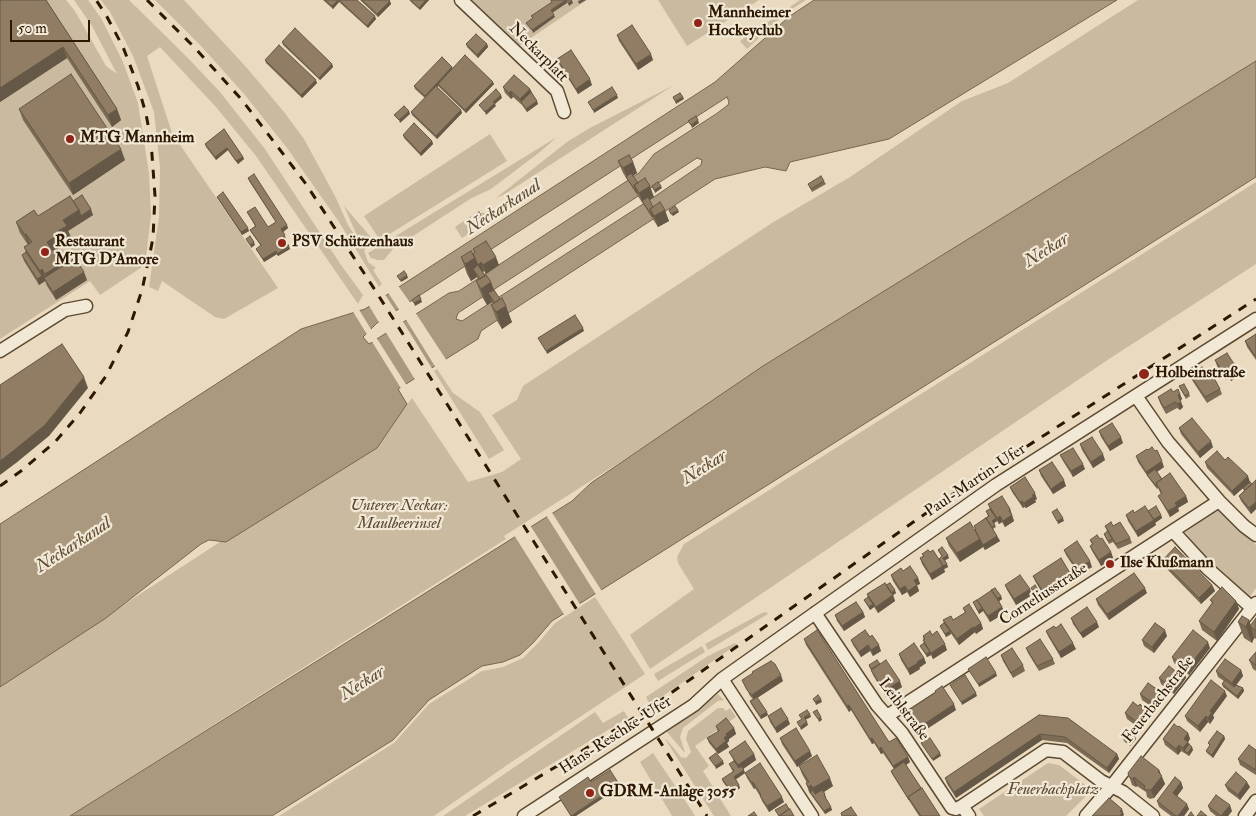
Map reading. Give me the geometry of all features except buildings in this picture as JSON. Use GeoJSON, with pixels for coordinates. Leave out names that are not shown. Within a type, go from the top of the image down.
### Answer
{"type":"FeatureCollection","features":[{"type":"Feature","properties":{"kind":"street","name":"Neckarplatt"},"geometry":{"type":"LineString","coordinates":[[461,0],[556,91],[564,112]]}},
{"type":"Feature","properties":{"kind":"street"},"geometry":{"type":"LineString","coordinates":[[0,352],[65,310],[86,306]]}},
{"type":"Feature","properties":{"kind":"street","name":"Paul-Martin-Ufer"},"geometry":{"type":"LineString","coordinates":[[722,679],[996,485],[1256,319]]}},
{"type":"Feature","properties":{"kind":"street"},"geometry":{"type":"LineString","coordinates":[[1136,396],[1168,442],[1219,501],[1256,535]]}},
{"type":"Feature","properties":{"kind":"street","name":"Corneliusstraße"},"geometry":{"type":"LineString","coordinates":[[887,716],[1219,501]]}},
{"type":"Feature","properties":{"kind":"street"},"geometry":{"type":"LineString","coordinates":[[1173,531],[1207,568],[1254,605]]}},
{"type":"Feature","properties":{"kind":"street","name":"Feuerbachstraße"},"geometry":{"type":"LineString","coordinates":[[1086,816],[1254,605]]}},
{"type":"Feature","properties":{"kind":"street","name":"Leiblstraße"},"geometry":{"type":"LineString","coordinates":[[814,613],[877,705],[902,733],[952,808],[966,811]]}},
{"type":"Feature","properties":{"kind":"street"},"geometry":{"type":"LineString","coordinates":[[722,679],[812,816]]}},
{"type":"Feature","properties":{"kind":"street","name":"Hans-Reschke-Ufer"},"geometry":{"type":"LineString","coordinates":[[524,816],[694,705],[722,679]]}},
{"type":"Feature","properties":{"kind":"street"},"geometry":{"type":"LineString","coordinates":[[966,811],[1046,750],[1062,752],[1101,781],[1123,792],[1153,816]]}},
{"type":"Feature","properties":{"kind":"street"},"geometry":{"type":"LineString","coordinates":[[1245,816],[1256,802]]}},
{"type":"Feature","properties":{"kind":"green space","name":"MTG Mannheim"},"geometry":{"type":"Polygon","coordinates":[[[0,0],[66,0],[75,11],[106,66],[117,74],[92,26],[74,0],[88,0],[101,18],[123,62],[138,103],[149,173],[151,216],[145,265],[100,295],[90,281],[0,339],[0,0]]]}},
{"type":"Feature","properties":{"kind":"green space"},"geometry":{"type":"Polygon","coordinates":[[[101,0],[129,0],[220,92],[265,149],[341,265],[363,295],[358,304],[256,156],[216,107],[160,47],[147,56],[172,133],[278,288],[224,319],[215,317],[162,281],[158,291],[149,287],[159,217],[160,168],[154,112],[133,56],[110,12],[101,0]]]}},
{"type":"Feature","properties":{"kind":"green space"},"geometry":{"type":"Polygon","coordinates":[[[155,0],[184,0],[247,68],[284,112],[304,139],[335,196],[348,225],[361,245],[344,206],[375,242],[364,250],[368,262],[376,268],[373,270],[382,284],[379,287],[339,222],[287,148],[245,95],[202,47],[155,0]]]}},
{"type":"Feature","properties":{"kind":"green space"},"geometry":{"type":"Polygon","coordinates":[[[470,0],[587,0],[519,46],[470,0]]]}},
{"type":"Feature","properties":{"kind":"green space","name":"Mannheimer Hockeyclub"},"geometry":{"type":"Polygon","coordinates":[[[658,0],[759,0],[687,46],[658,0]]]}},
{"type":"Feature","properties":{"kind":"green space"},"geometry":{"type":"Polygon","coordinates":[[[800,0],[806,0],[786,13],[747,49],[740,41],[800,0]]]}},
{"type":"Feature","properties":{"kind":"green space","name":"Unterer Neckar: Maulbeerinsel"},"geometry":{"type":"Polygon","coordinates":[[[1138,0],[1256,0],[1256,65],[762,372],[504,536],[506,539],[70,816],[0,816],[0,685],[380,438],[412,398],[468,482],[502,472],[521,459],[492,415],[517,400],[523,386],[772,223],[850,177],[962,101],[1008,83],[1138,0]]]}},
{"type":"Feature","properties":{"kind":"green space"},"geometry":{"type":"Polygon","coordinates":[[[674,85],[496,198],[567,142],[588,129],[674,85]]]}},
{"type":"Feature","properties":{"kind":"green space"},"geometry":{"type":"Polygon","coordinates":[[[490,134],[507,161],[380,240],[364,216],[490,134]]]}},
{"type":"Feature","properties":{"kind":"green space"},"geometry":{"type":"Polygon","coordinates":[[[557,137],[491,189],[470,199],[393,249],[384,260],[371,258],[368,253],[557,137]]]}},
{"type":"Feature","properties":{"kind":"green space"},"geometry":{"type":"Polygon","coordinates":[[[1256,182],[1256,264],[1109,359],[650,669],[630,635],[694,589],[678,563],[677,557],[684,544],[1256,182]]]}},
{"type":"Feature","properties":{"kind":"green space"},"geometry":{"type":"Polygon","coordinates":[[[485,213],[492,219],[462,238],[455,227],[474,214],[485,213]]]}},
{"type":"Feature","properties":{"kind":"green space"},"geometry":{"type":"Polygon","coordinates":[[[437,369],[453,393],[480,412],[504,450],[489,459],[434,371],[437,369]]]}},
{"type":"Feature","properties":{"kind":"green space"},"geometry":{"type":"Polygon","coordinates":[[[1219,510],[1256,545],[1256,588],[1249,598],[1211,566],[1185,532],[1219,510]]]}},
{"type":"Feature","properties":{"kind":"green space"},"geometry":{"type":"Polygon","coordinates":[[[595,597],[645,674],[510,763],[434,816],[279,816],[394,743],[429,704],[482,671],[503,667],[523,658],[555,623],[595,597]]]}},
{"type":"Feature","properties":{"kind":"green space"},"geometry":{"type":"Polygon","coordinates":[[[766,612],[768,614],[708,650],[705,644],[766,612]]]}},
{"type":"Feature","properties":{"kind":"green space"},"geometry":{"type":"Polygon","coordinates":[[[735,643],[736,645],[650,705],[646,697],[708,656],[735,643]]]}},
{"type":"Feature","properties":{"kind":"green space"},"geometry":{"type":"Polygon","coordinates":[[[702,646],[705,652],[658,681],[654,674],[702,646]]]}},
{"type":"Feature","properties":{"kind":"green space"},"geometry":{"type":"Polygon","coordinates":[[[718,694],[724,700],[718,701],[683,728],[680,737],[684,752],[666,731],[718,694]]]}},
{"type":"Feature","properties":{"kind":"green space"},"geometry":{"type":"Polygon","coordinates":[[[718,708],[723,708],[726,711],[730,708],[736,717],[695,746],[709,766],[703,771],[731,816],[714,816],[665,739],[681,757],[686,758],[691,752],[686,739],[688,731],[718,708]]]}},
{"type":"Feature","properties":{"kind":"green space"},"geometry":{"type":"Polygon","coordinates":[[[624,711],[628,718],[465,816],[443,816],[595,712],[603,723],[624,711]]]}},
{"type":"Feature","properties":{"kind":"green space"},"geometry":{"type":"Polygon","coordinates":[[[653,753],[695,816],[672,816],[640,762],[653,753]]]}},
{"type":"Feature","properties":{"kind":"green space","name":"Feuerbachplatz"},"geometry":{"type":"Polygon","coordinates":[[[1048,763],[1059,765],[1088,787],[1089,793],[1066,816],[984,816],[979,809],[1048,763]]]}},
{"type":"Feature","properties":{"kind":"water","name":"Neckarkanal"},"geometry":{"type":"Polygon","coordinates":[[[814,0],[1117,0],[889,139],[790,162],[786,171],[765,167],[715,179],[502,317],[481,331],[478,339],[398,389],[407,404],[377,448],[226,542],[209,540],[201,544],[106,618],[0,687],[0,524],[301,329],[365,309],[715,82],[790,16],[814,0]],[[727,97],[377,323],[363,337],[369,344],[449,293],[459,291],[639,173],[654,154],[728,105],[727,97]],[[697,158],[458,313],[456,319],[462,321],[654,197],[701,165],[702,160],[697,158]]]}},
{"type":"Feature","properties":{"kind":"water","name":"Neckar"},"geometry":{"type":"Polygon","coordinates":[[[1256,61],[1256,177],[552,621],[520,655],[503,662],[482,666],[429,700],[393,740],[272,816],[70,816],[572,501],[591,483],[763,366],[1256,61]]]}},
{"type":"Feature","properties":{"kind":"pier"},"geometry":{"type":"Polygon","coordinates":[[[397,284],[411,304],[400,311],[387,291],[397,284]]]}},
{"type":"Feature","properties":{"kind":"pier"},"geometry":{"type":"Polygon","coordinates":[[[384,293],[397,313],[380,324],[368,304],[384,293]]]}},
{"type":"Feature","properties":{"kind":"pier"},"geometry":{"type":"Polygon","coordinates":[[[358,308],[372,331],[368,336],[352,310],[358,308]]]}},
{"type":"Feature","properties":{"kind":"pier"},"geometry":{"type":"Polygon","coordinates":[[[415,312],[447,361],[436,368],[405,318],[415,312]]]}},
{"type":"Feature","properties":{"kind":"pier"},"geometry":{"type":"Polygon","coordinates":[[[402,320],[433,370],[416,381],[385,331],[402,320]]]}},
{"type":"Feature","properties":{"kind":"pier"},"geometry":{"type":"Polygon","coordinates":[[[376,337],[407,386],[402,390],[371,340],[376,337]]]}},
{"type":"Feature","properties":{"kind":"pier"},"geometry":{"type":"Polygon","coordinates":[[[551,511],[603,593],[597,596],[546,515],[551,511]]]}},
{"type":"Feature","properties":{"kind":"pier"},"geometry":{"type":"Polygon","coordinates":[[[530,525],[581,606],[565,616],[514,535],[530,525]]]}},
{"type":"Feature","properties":{"kind":"railway"},"geometry":{"type":"LineString","coordinates":[[0,486],[55,442],[80,413],[106,376],[128,332],[142,290],[153,238],[155,196],[151,141],[146,114],[138,86],[123,47],[96,0]]}},
{"type":"Feature","properties":{"kind":"railway"},"geometry":{"type":"LineString","coordinates":[[147,0],[194,47],[242,100],[306,184],[707,816]]}},
{"type":"Feature","properties":{"kind":"railway"},"geometry":{"type":"LineString","coordinates":[[473,816],[574,756],[654,705],[956,492],[1256,299]]}},
{"type":"Feature","properties":{"kind":"place","name":"Mannheimer Hockeyclub"},"geometry":{"type":"Point","coordinates":[698,23]}},
{"type":"Feature","properties":{"kind":"place","name":"MTG Mannheim"},"geometry":{"type":"Point","coordinates":[70,139]}},
{"type":"Feature","properties":{"kind":"place","name":"PSV Schützenhaus"},"geometry":{"type":"Point","coordinates":[282,243]}},
{"type":"Feature","properties":{"kind":"place","name":"Restaurant MTG D'Amore"},"geometry":{"type":"Point","coordinates":[45,252]}},
{"type":"Feature","properties":{"kind":"place","name":"Holbeinstraße"},"geometry":{"type":"Point","coordinates":[1144,374]}},
{"type":"Feature","properties":{"kind":"place","name":"Ilse Klußmann"},"geometry":{"type":"Point","coordinates":[1110,564]}},
{"type":"Feature","properties":{"kind":"place","name":"GDRM-Anlage 3055"},"geometry":{"type":"Point","coordinates":[590,793]}}]}
